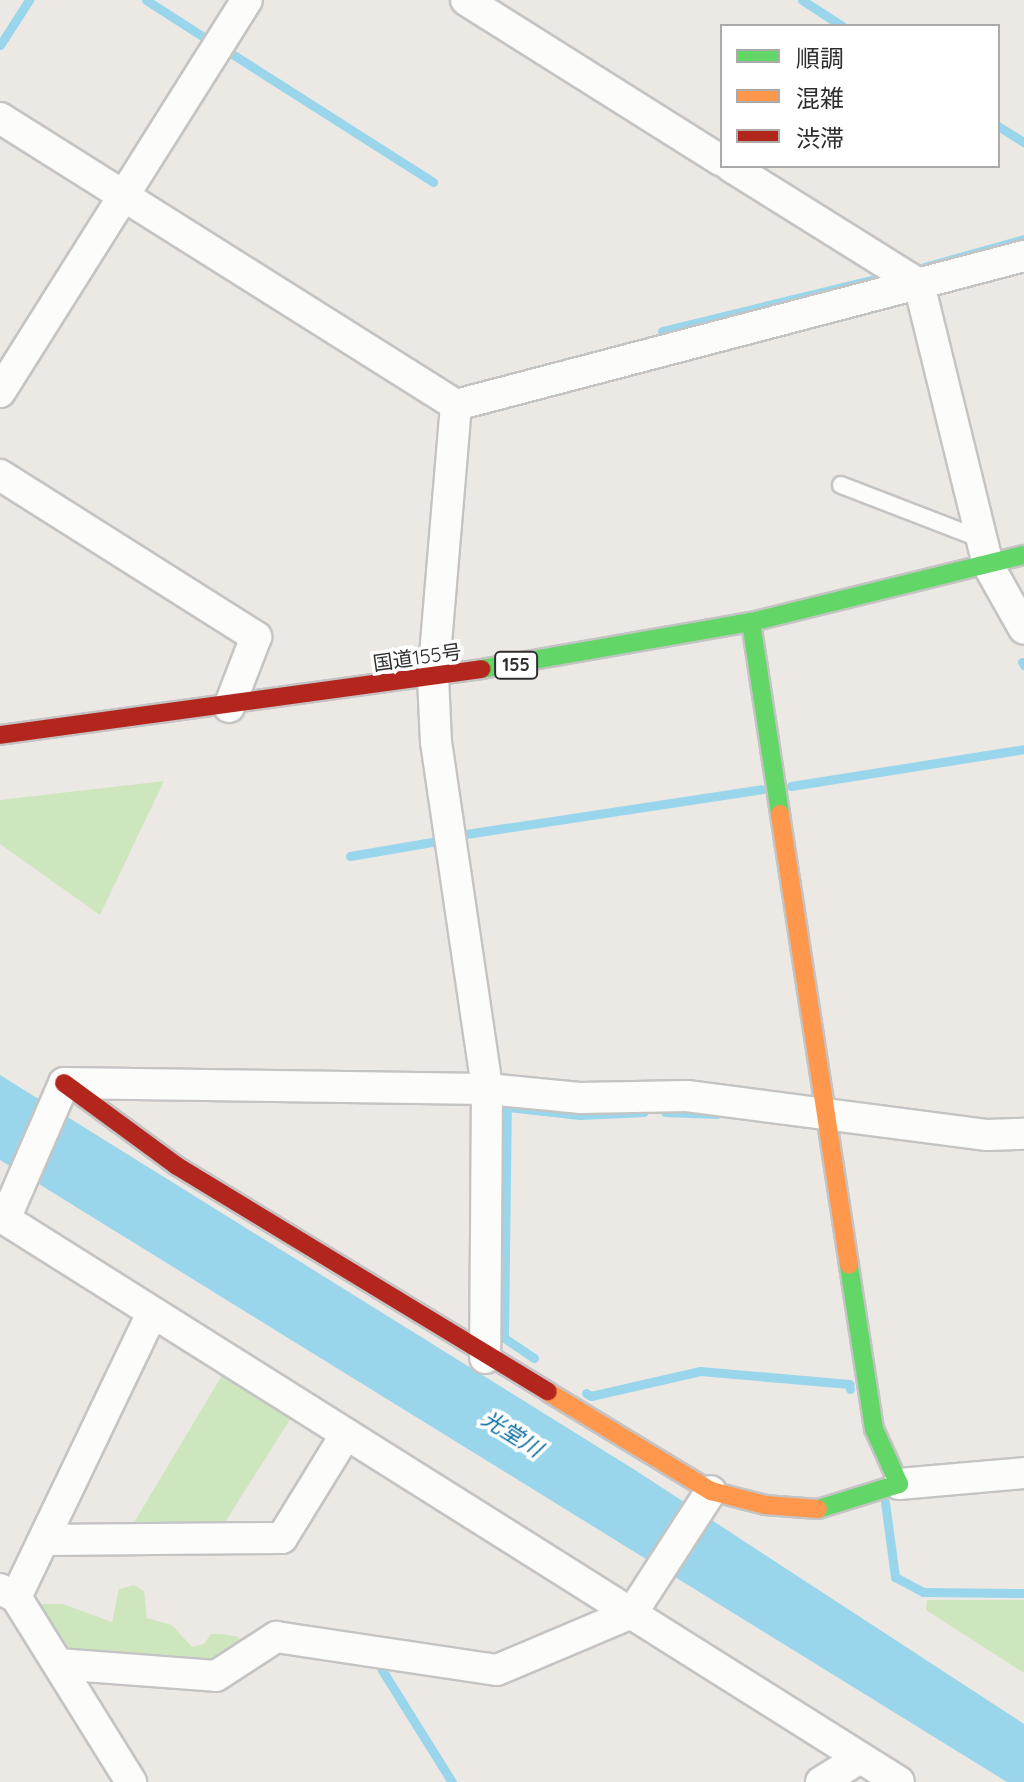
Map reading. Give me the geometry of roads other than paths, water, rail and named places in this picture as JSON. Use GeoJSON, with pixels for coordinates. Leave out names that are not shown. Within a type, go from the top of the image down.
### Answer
{"type":"FeatureCollection","features":[{"type":"Feature","properties":{"kind":"main road","name":"国道155号"},"geometry":{"type":"LineString","coordinates":[[0,735],[229,707],[433,677],[751,622],[984,552],[1024,555]]}},
{"type":"Feature","properties":{"kind":"main road"},"geometry":{"type":"LineString","coordinates":[[62,1088],[177,1166],[709,1495],[765,1505],[823,1509],[899,1484],[874,1429],[751,622]]}},
{"type":"Feature","properties":{"kind":"street"},"geometry":{"type":"LineString","coordinates":[[0,392],[247,0]]}},
{"type":"Feature","properties":{"kind":"street"},"geometry":{"type":"LineString","coordinates":[[466,0],[720,160]]}},
{"type":"Feature","properties":{"kind":"street"},"geometry":{"type":"LineString","coordinates":[[0,118],[456,405],[1024,256]]}},
{"type":"Feature","properties":{"kind":"street"},"geometry":{"type":"LineString","coordinates":[[733,168],[919,284],[984,552],[1024,629]]}},
{"type":"Feature","properties":{"kind":"street"},"geometry":{"type":"LineString","coordinates":[[456,405],[433,677],[436,742],[487,1089],[485,1358]]}},
{"type":"Feature","properties":{"kind":"street"},"geometry":{"type":"LineString","coordinates":[[0,475],[256,637],[229,707]]}},
{"type":"Feature","properties":{"kind":"street"},"geometry":{"type":"LineString","coordinates":[[899,1782],[860,1758],[640,1603],[346,1434],[152,1313],[6,1212],[62,1088],[487,1089],[580,1098],[687,1096],[987,1135],[1024,1134]]}},
{"type":"Feature","properties":{"kind":"street"},"geometry":{"type":"LineString","coordinates":[[131,1782],[58,1664],[8,1593],[44,1540],[152,1313]]}},
{"type":"Feature","properties":{"kind":"street"},"geometry":{"type":"LineString","coordinates":[[44,1540],[282,1538],[346,1434]]}},
{"type":"Feature","properties":{"kind":"street"},"geometry":{"type":"LineString","coordinates":[[899,1484],[1024,1473]]}},
{"type":"Feature","properties":{"kind":"street"},"geometry":{"type":"LineString","coordinates":[[58,1664],[216,1676],[276,1637],[497,1670],[640,1603],[709,1495]]}},
{"type":"Feature","properties":{"kind":"street"},"geometry":{"type":"LineString","coordinates":[[821,1782],[860,1758]]}},
{"type":"Feature","properties":{"kind":"lane"},"geometry":{"type":"LineString","coordinates":[[841,485],[984,552]]}},
{"type":"Feature","properties":{"kind":"water","name":"光堂川"},"geometry":{"type":"Polygon","coordinates":[[[0,1075],[635,1470],[1024,1724],[1024,1782],[1007,1782],[0,1160],[0,1075]]]}},
{"type":"Feature","properties":{"kind":"waterway"},"geometry":{"type":"LineString","coordinates":[[0,45],[29,0]]}},
{"type":"Feature","properties":{"kind":"waterway"},"geometry":{"type":"LineString","coordinates":[[146,0],[202,36]]}},
{"type":"Feature","properties":{"kind":"waterway"},"geometry":{"type":"LineString","coordinates":[[802,0],[839,24]]}},
{"type":"Feature","properties":{"kind":"waterway"},"geometry":{"type":"LineString","coordinates":[[229,52],[433,182]]}},
{"type":"Feature","properties":{"kind":"waterway"},"geometry":{"type":"LineString","coordinates":[[1000,127],[1024,142]]}},
{"type":"Feature","properties":{"kind":"waterway"},"geometry":{"type":"LineString","coordinates":[[924,267],[1024,239]]}},
{"type":"Feature","properties":{"kind":"waterway"},"geometry":{"type":"LineString","coordinates":[[662,331],[871,280]]}},
{"type":"Feature","properties":{"kind":"waterway"},"geometry":{"type":"LineString","coordinates":[[791,786],[1024,749]]}},
{"type":"Feature","properties":{"kind":"waterway"},"geometry":{"type":"LineString","coordinates":[[466,834],[762,789]]}},
{"type":"Feature","properties":{"kind":"waterway"},"geometry":{"type":"LineString","coordinates":[[350,856],[438,841]]}},
{"type":"Feature","properties":{"kind":"waterway"},"geometry":{"type":"LineString","coordinates":[[534,1358],[504,1338],[507,1107],[580,1115],[644,1112]]}},
{"type":"Feature","properties":{"kind":"waterway"},"geometry":{"type":"LineString","coordinates":[[665,1112],[717,1114]]}},
{"type":"Feature","properties":{"kind":"waterway"},"geometry":{"type":"LineString","coordinates":[[586,1393],[591,1396],[700,1371],[849,1384],[850,1389]]}},
{"type":"Feature","properties":{"kind":"waterway"},"geometry":{"type":"LineString","coordinates":[[885,1502],[895,1577],[923,1592],[1024,1593]]}},
{"type":"Feature","properties":{"kind":"waterway"},"geometry":{"type":"LineString","coordinates":[[382,1670],[452,1782]]}}]}
